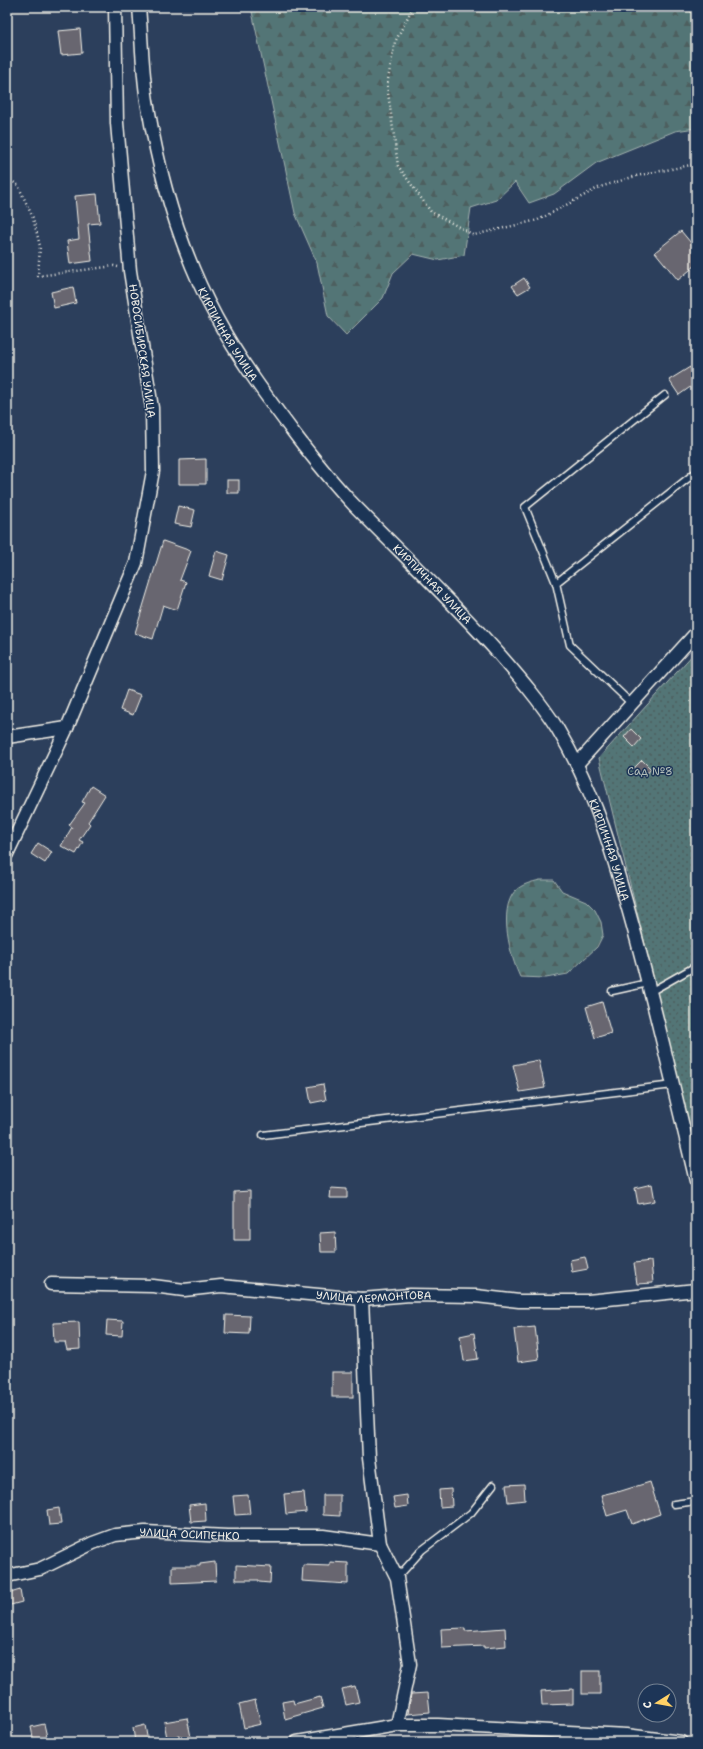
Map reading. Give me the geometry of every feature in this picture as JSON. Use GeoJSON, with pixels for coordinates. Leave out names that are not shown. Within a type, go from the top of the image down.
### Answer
{"type":"FeatureCollection","features":[{"type":"Feature","properties":{"kind":"street","name":"НОВОСИБИРСКАЯ УЛИЦА"},"geometry":{"type":"LineString","coordinates":[[7,854],[67,728],[136,563],[153,471],[152,408],[130,271],[117,123],[115,7]]}},
{"type":"Feature","properties":{"kind":"street","name":"КИРПИЧНАЯ УЛИЦА"},"geometry":{"type":"LineString","coordinates":[[139,7],[147,103],[158,158],[172,210],[191,263],[215,316],[245,366],[314,459],[350,501],[475,628],[532,692],[556,728],[577,764],[613,853],[649,987],[696,1181]]}},
{"type":"Feature","properties":{"kind":"street"},"geometry":{"type":"LineString","coordinates":[[577,764],[696,633]]}},
{"type":"Feature","properties":{"kind":"street"},"geometry":{"type":"LineString","coordinates":[[7,737],[67,728]]}},
{"type":"Feature","properties":{"kind":"street","name":"УЛИЦА ЛЕРМОНТОВА"},"geometry":{"type":"LineString","coordinates":[[51,1284],[153,1286],[184,1290],[221,1286],[362,1299],[410,1294],[476,1296],[519,1302],[588,1301],[696,1290]]}},
{"type":"Feature","properties":{"kind":"street"},"geometry":{"type":"LineString","coordinates":[[362,1299],[369,1458],[380,1544],[397,1578],[410,1664],[397,1725]]}},
{"type":"Feature","properties":{"kind":"street","name":"УЛИЦА ОСИПЕНКО"},"geometry":{"type":"LineString","coordinates":[[7,1576],[40,1569],[115,1535],[145,1532],[227,1536],[322,1536],[380,1544]]}},
{"type":"Feature","properties":{"kind":"street"},"geometry":{"type":"LineString","coordinates":[[304,1741],[397,1725],[438,1725],[626,1735],[681,1742]]}},
{"type":"Feature","properties":{"kind":"lane"},"geometry":{"type":"LineString","coordinates":[[632,704],[570,645],[556,583],[525,507],[666,395]]}},
{"type":"Feature","properties":{"kind":"lane"},"geometry":{"type":"LineString","coordinates":[[556,583],[696,472]]}},
{"type":"Feature","properties":{"kind":"lane"},"geometry":{"type":"LineString","coordinates":[[612,991],[649,987],[696,966]]}},
{"type":"Feature","properties":{"kind":"lane"},"geometry":{"type":"LineString","coordinates":[[263,1135],[673,1085]]}},
{"type":"Feature","properties":{"kind":"lane"},"geometry":{"type":"LineString","coordinates":[[397,1578],[422,1550],[471,1513],[493,1485]]}},
{"type":"Feature","properties":{"kind":"lane"},"geometry":{"type":"LineString","coordinates":[[674,1504],[696,1501]]}},
{"type":"Feature","properties":{"kind":"path"},"geometry":{"type":"LineString","coordinates":[[413,7],[395,42],[387,85],[398,166],[431,212],[474,235],[538,220],[600,187],[636,176],[696,164]]}},
{"type":"Feature","properties":{"kind":"path"},"geometry":{"type":"LineString","coordinates":[[7,178],[18,185],[33,218],[40,246],[38,276],[114,266],[130,271]]}},
{"type":"Feature","properties":{"kind":"green space"},"geometry":{"type":"Polygon","coordinates":[[[251,7],[696,7],[696,128],[675,131],[596,163],[554,194],[529,203],[515,182],[496,200],[471,208],[464,255],[438,260],[413,254],[393,273],[383,298],[346,335],[328,316],[317,263],[295,213],[251,7]]]}},
{"type":"Feature","properties":{"kind":"green space","name":"Сад №8"},"geometry":{"type":"Polygon","coordinates":[[[696,651],[696,1151],[599,758],[696,651]]]}},
{"type":"Feature","properties":{"kind":"green space"},"geometry":{"type":"Polygon","coordinates":[[[540,880],[554,880],[562,891],[586,901],[595,910],[601,922],[603,935],[597,947],[568,974],[546,978],[520,977],[516,968],[507,933],[507,910],[510,899],[515,891],[524,885],[540,880]]]}},
{"type":"Feature","properties":{"kind":"building"},"geometry":{"type":"Polygon","coordinates":[[[80,29],[82,53],[61,55],[58,31],[80,29]]]}},
{"type":"Feature","properties":{"kind":"building"},"geometry":{"type":"Polygon","coordinates":[[[97,194],[100,223],[88,224],[92,261],[70,264],[67,241],[79,239],[75,196],[97,194]]]}},
{"type":"Feature","properties":{"kind":"building"},"geometry":{"type":"Polygon","coordinates":[[[681,231],[696,249],[696,265],[678,280],[655,252],[681,231]]]}},
{"type":"Feature","properties":{"kind":"building"},"geometry":{"type":"Polygon","coordinates":[[[524,278],[530,287],[518,294],[512,286],[524,278]]]}},
{"type":"Feature","properties":{"kind":"building"},"geometry":{"type":"Polygon","coordinates":[[[73,287],[76,303],[54,308],[51,292],[73,287]]]}},
{"type":"Feature","properties":{"kind":"building"},"geometry":{"type":"Polygon","coordinates":[[[690,367],[696,377],[696,383],[679,395],[669,380],[690,367]]]}},
{"type":"Feature","properties":{"kind":"building"},"geometry":{"type":"Polygon","coordinates":[[[206,459],[206,484],[179,484],[179,460],[206,459]]]}},
{"type":"Feature","properties":{"kind":"building"},"geometry":{"type":"Polygon","coordinates":[[[227,480],[239,480],[239,493],[227,493],[227,480]]]}},
{"type":"Feature","properties":{"kind":"building"},"geometry":{"type":"Polygon","coordinates":[[[178,506],[195,510],[191,527],[174,524],[178,506]]]}},
{"type":"Feature","properties":{"kind":"building"},"geometry":{"type":"Polygon","coordinates":[[[163,541],[191,551],[180,580],[186,582],[177,610],[163,605],[153,639],[135,633],[163,541]]]}},
{"type":"Feature","properties":{"kind":"building"},"geometry":{"type":"Polygon","coordinates":[[[216,551],[229,555],[222,580],[209,576],[216,551]]]}},
{"type":"Feature","properties":{"kind":"building"},"geometry":{"type":"Polygon","coordinates":[[[127,690],[141,695],[133,715],[120,710],[127,690]]]}},
{"type":"Feature","properties":{"kind":"building"},"geometry":{"type":"Polygon","coordinates":[[[631,729],[641,739],[634,747],[624,737],[631,729]]]}},
{"type":"Feature","properties":{"kind":"building"},"geometry":{"type":"Polygon","coordinates":[[[642,760],[651,769],[644,777],[634,768],[642,760]]]}},
{"type":"Feature","properties":{"kind":"building"},"geometry":{"type":"Polygon","coordinates":[[[91,786],[105,795],[88,822],[90,824],[79,840],[83,842],[76,854],[61,846],[72,827],[69,825],[85,803],[82,802],[91,786]]]}},
{"type":"Feature","properties":{"kind":"building"},"geometry":{"type":"Polygon","coordinates":[[[38,843],[52,852],[45,863],[31,854],[38,843]]]}},
{"type":"Feature","properties":{"kind":"building"},"geometry":{"type":"Polygon","coordinates":[[[602,1002],[611,1033],[595,1038],[586,1007],[602,1002]]]}},
{"type":"Feature","properties":{"kind":"building"},"geometry":{"type":"Polygon","coordinates":[[[539,1060],[545,1088],[520,1092],[513,1065],[539,1060]]]}},
{"type":"Feature","properties":{"kind":"building"},"geometry":{"type":"Polygon","coordinates":[[[323,1084],[326,1100],[311,1103],[308,1087],[323,1084]]]}},
{"type":"Feature","properties":{"kind":"building"},"geometry":{"type":"Polygon","coordinates":[[[652,1184],[655,1201],[638,1204],[635,1188],[652,1184]]]}},
{"type":"Feature","properties":{"kind":"building"},"geometry":{"type":"Polygon","coordinates":[[[331,1188],[347,1189],[347,1198],[330,1198],[331,1188]]]}},
{"type":"Feature","properties":{"kind":"building"},"geometry":{"type":"Polygon","coordinates":[[[250,1191],[250,1240],[234,1240],[234,1192],[250,1191]]]}},
{"type":"Feature","properties":{"kind":"building"},"geometry":{"type":"Polygon","coordinates":[[[335,1232],[336,1252],[321,1252],[320,1233],[335,1232]]]}},
{"type":"Feature","properties":{"kind":"building"},"geometry":{"type":"Polygon","coordinates":[[[585,1257],[588,1269],[572,1272],[570,1260],[585,1257]]]}},
{"type":"Feature","properties":{"kind":"building"},"geometry":{"type":"Polygon","coordinates":[[[651,1261],[653,1283],[637,1284],[634,1263],[651,1261]]]}},
{"type":"Feature","properties":{"kind":"building"},"geometry":{"type":"Polygon","coordinates":[[[226,1315],[250,1316],[249,1334],[225,1333],[226,1315]]]}},
{"type":"Feature","properties":{"kind":"building"},"geometry":{"type":"Polygon","coordinates":[[[107,1320],[123,1321],[122,1336],[106,1335],[107,1320]]]}},
{"type":"Feature","properties":{"kind":"building"},"geometry":{"type":"Polygon","coordinates":[[[79,1322],[80,1349],[67,1350],[65,1342],[54,1342],[53,1323],[79,1322]]]}},
{"type":"Feature","properties":{"kind":"building"},"geometry":{"type":"Polygon","coordinates":[[[535,1327],[539,1359],[518,1362],[514,1329],[535,1327]]]}},
{"type":"Feature","properties":{"kind":"building"},"geometry":{"type":"Polygon","coordinates":[[[474,1333],[478,1359],[464,1361],[460,1336],[474,1333]]]}},
{"type":"Feature","properties":{"kind":"building"},"geometry":{"type":"Polygon","coordinates":[[[332,1372],[353,1372],[353,1397],[332,1397],[332,1372]]]}},
{"type":"Feature","properties":{"kind":"building"},"geometry":{"type":"Polygon","coordinates":[[[650,1482],[660,1514],[632,1524],[627,1510],[607,1516],[601,1495],[618,1492],[650,1482]]]}},
{"type":"Feature","properties":{"kind":"building"},"geometry":{"type":"Polygon","coordinates":[[[524,1484],[525,1500],[508,1502],[506,1485],[524,1484]]]}},
{"type":"Feature","properties":{"kind":"building"},"geometry":{"type":"Polygon","coordinates":[[[451,1489],[452,1506],[440,1507],[439,1490],[451,1489]]]}},
{"type":"Feature","properties":{"kind":"building"},"geometry":{"type":"Polygon","coordinates":[[[304,1492],[306,1512],[286,1514],[284,1494],[304,1492]]]}},
{"type":"Feature","properties":{"kind":"building"},"geometry":{"type":"Polygon","coordinates":[[[248,1495],[250,1514],[235,1515],[233,1496],[248,1495]]]}},
{"type":"Feature","properties":{"kind":"building"},"geometry":{"type":"Polygon","coordinates":[[[323,1495],[340,1495],[340,1516],[323,1515],[323,1495]]]}},
{"type":"Feature","properties":{"kind":"building"},"geometry":{"type":"Polygon","coordinates":[[[407,1495],[408,1506],[395,1508],[393,1497],[407,1495]]]}},
{"type":"Feature","properties":{"kind":"building"},"geometry":{"type":"Polygon","coordinates":[[[205,1503],[206,1521],[191,1522],[189,1505],[205,1503]]]}},
{"type":"Feature","properties":{"kind":"building"},"geometry":{"type":"Polygon","coordinates":[[[59,1508],[61,1524],[49,1525],[47,1510],[59,1508]]]}},
{"type":"Feature","properties":{"kind":"building"},"geometry":{"type":"Polygon","coordinates":[[[215,1562],[216,1581],[172,1583],[172,1566],[200,1566],[200,1564],[215,1562]]]}},
{"type":"Feature","properties":{"kind":"building"},"geometry":{"type":"Polygon","coordinates":[[[330,1562],[348,1563],[348,1584],[302,1581],[303,1565],[330,1566],[330,1562]]]}},
{"type":"Feature","properties":{"kind":"building"},"geometry":{"type":"Polygon","coordinates":[[[236,1565],[271,1567],[270,1583],[259,1582],[259,1580],[236,1580],[236,1565]]]}},
{"type":"Feature","properties":{"kind":"building"},"geometry":{"type":"Polygon","coordinates":[[[20,1590],[22,1602],[7,1606],[7,1594],[20,1590]]]}},
{"type":"Feature","properties":{"kind":"building"},"geometry":{"type":"Polygon","coordinates":[[[465,1628],[465,1631],[505,1628],[506,1646],[484,1648],[484,1646],[442,1648],[441,1629],[465,1628]]]}},
{"type":"Feature","properties":{"kind":"building"},"geometry":{"type":"Polygon","coordinates":[[[582,1671],[600,1671],[600,1694],[582,1694],[582,1671]]]}},
{"type":"Feature","properties":{"kind":"building"},"geometry":{"type":"Polygon","coordinates":[[[355,1686],[359,1702],[346,1705],[342,1689],[355,1686]]]}},
{"type":"Feature","properties":{"kind":"building"},"geometry":{"type":"Polygon","coordinates":[[[573,1689],[573,1704],[542,1705],[541,1691],[573,1689]]]}},
{"type":"Feature","properties":{"kind":"building"},"geometry":{"type":"Polygon","coordinates":[[[428,1693],[430,1712],[408,1714],[411,1694],[428,1693]]]}},
{"type":"Feature","properties":{"kind":"building"},"geometry":{"type":"Polygon","coordinates":[[[320,1697],[323,1708],[285,1719],[282,1702],[293,1700],[294,1704],[320,1697]]]}},
{"type":"Feature","properties":{"kind":"building"},"geometry":{"type":"Polygon","coordinates":[[[255,1700],[261,1724],[244,1728],[239,1704],[255,1700]]]}},
{"type":"Feature","properties":{"kind":"building"},"geometry":{"type":"Polygon","coordinates":[[[187,1718],[191,1737],[179,1739],[179,1736],[167,1738],[164,1722],[187,1718]]]}},
{"type":"Feature","properties":{"kind":"building"},"geometry":{"type":"Polygon","coordinates":[[[44,1724],[48,1741],[34,1742],[31,1727],[44,1724]]]}},
{"type":"Feature","properties":{"kind":"building"},"geometry":{"type":"Polygon","coordinates":[[[145,1725],[148,1742],[135,1742],[133,1728],[145,1725]]]}}]}
